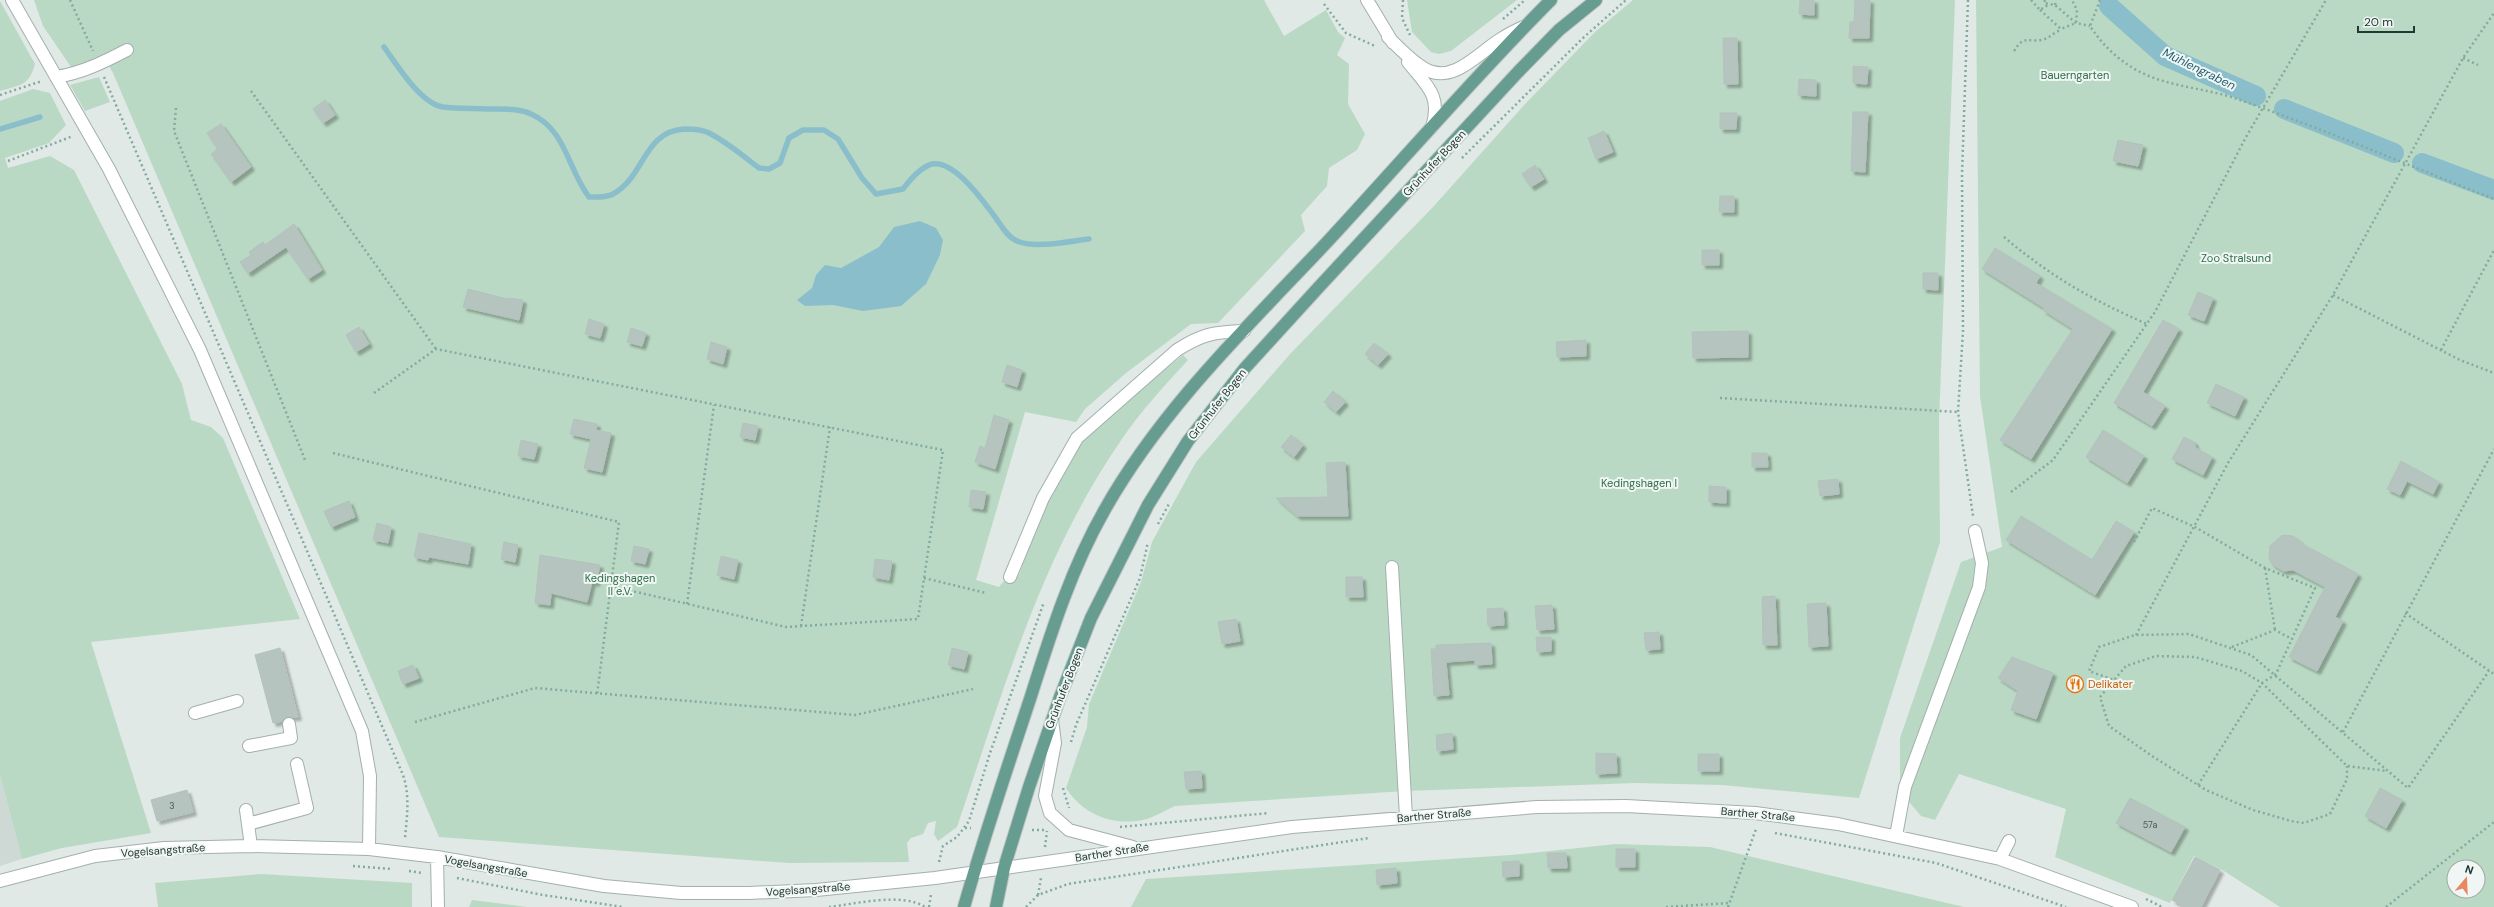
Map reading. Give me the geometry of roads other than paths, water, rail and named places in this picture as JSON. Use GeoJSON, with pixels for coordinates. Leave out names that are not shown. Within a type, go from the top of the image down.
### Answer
{"type":"FeatureCollection","features":[{"type":"Feature","properties":{"kind":"main road"},"geometry":{"type":"LineString","coordinates":[[964,907],[1063,596],[1084,549],[1131,466],[1163,422],[1244,331],[1524,27],[1551,0]]}},
{"type":"Feature","properties":{"kind":"main road","name":"Grünhufer Bogen"},"geometry":{"type":"LineString","coordinates":[[996,907],[1004,868],[1052,720],[1091,618],[1148,505],[1188,441],[1218,401],[1318,288],[1518,72],[1559,30],[1596,0]]}},
{"type":"Feature","properties":{"kind":"street"},"geometry":{"type":"LineString","coordinates":[[12,0],[108,169],[200,350],[362,731],[370,776],[369,849]]}},
{"type":"Feature","properties":{"kind":"street"},"geometry":{"type":"LineString","coordinates":[[1367,0],[1388,37],[1436,100],[1436,114],[1432,127]]}},
{"type":"Feature","properties":{"kind":"street"},"geometry":{"type":"LineString","coordinates":[[1388,37],[1411,60],[1426,70],[1439,74],[1462,66],[1500,39],[1524,27]]}},
{"type":"Feature","properties":{"kind":"street"},"geometry":{"type":"LineString","coordinates":[[56,76],[70,75],[99,65],[127,50]]}},
{"type":"Feature","properties":{"kind":"street"},"geometry":{"type":"LineString","coordinates":[[1010,577],[1043,498],[1077,438],[1172,355],[1194,339],[1215,332],[1244,331]]}},
{"type":"Feature","properties":{"kind":"street"},"geometry":{"type":"LineString","coordinates":[[1896,836],[1905,787],[1979,587],[1982,563],[1975,530]]}},
{"type":"Feature","properties":{"kind":"street"},"geometry":{"type":"LineString","coordinates":[[1392,567],[1406,817]]}},
{"type":"Feature","properties":{"kind":"street"},"geometry":{"type":"LineString","coordinates":[[195,713],[237,701]]}},
{"type":"Feature","properties":{"kind":"street"},"geometry":{"type":"LineString","coordinates":[[1052,720],[1055,743],[1045,796],[1050,813],[1069,830],[1138,848]]}},
{"type":"Feature","properties":{"kind":"street"},"geometry":{"type":"LineString","coordinates":[[249,746],[291,738],[289,724]]}},
{"type":"Feature","properties":{"kind":"street"},"geometry":{"type":"LineString","coordinates":[[248,824],[307,808],[297,764]]}},
{"type":"Feature","properties":{"kind":"street","name":"Barther Straße"},"geometry":{"type":"LineString","coordinates":[[974,873],[1138,848],[1292,827],[1537,807],[1626,806],[1783,816],[1838,824],[2000,859],[2132,907]]}},
{"type":"Feature","properties":{"kind":"street"},"geometry":{"type":"LineString","coordinates":[[246,810],[250,846]]}},
{"type":"Feature","properties":{"kind":"street"},"geometry":{"type":"LineString","coordinates":[[2000,859],[2009,841]]}},
{"type":"Feature","properties":{"kind":"street","name":"Vogelsangstraße"},"geometry":{"type":"LineString","coordinates":[[0,881],[95,856],[164,848],[250,846],[369,849],[403,852],[604,886],[681,893],[749,894],[816,890],[974,873]]}},
{"type":"Feature","properties":{"kind":"street"},"geometry":{"type":"LineString","coordinates":[[437,857],[438,907]]}},
{"type":"Feature","properties":{"kind":"water"},"geometry":{"type":"Polygon","coordinates":[[[920,221],[936,228],[943,240],[940,255],[926,284],[901,306],[863,311],[833,305],[805,306],[797,300],[812,288],[816,275],[825,265],[841,268],[879,247],[894,227],[920,221]]]}},
{"type":"Feature","properties":{"kind":"waterway","name":"Mühlengraben"},"geometry":{"type":"LineString","coordinates":[[2109,6],[2165,56],[2256,96]]}},
{"type":"Feature","properties":{"kind":"waterway"},"geometry":{"type":"LineString","coordinates":[[384,47],[402,73],[418,91],[434,104],[449,108],[516,110],[531,114],[543,121],[559,140],[576,175],[589,197],[607,196],[613,194],[624,186],[632,177],[652,146],[671,132],[685,129],[706,132],[729,145],[759,168],[769,169],[780,163],[789,138],[803,130],[824,130],[838,139],[862,178],[876,194],[903,189],[918,172],[929,165],[938,164],[957,173],[975,191],[1007,234],[1017,241],[1043,244],[1089,239]]}},
{"type":"Feature","properties":{"kind":"waterway","name":"Mühlengraben"},"geometry":{"type":"LineString","coordinates":[[2284,109],[2394,153]]}},
{"type":"Feature","properties":{"kind":"waterway"},"geometry":{"type":"LineString","coordinates":[[0,129],[40,117]]}},
{"type":"Feature","properties":{"kind":"waterway","name":"Mühlengraben"},"geometry":{"type":"LineString","coordinates":[[2422,163],[2494,190]]}},
{"type":"Feature","properties":{"kind":"place","name":"Delikater"},"geometry":{"type":"Point","coordinates":[2075,684]}},
{"type":"Feature","properties":{"kind":"park label","name":"Bauerngarten"},"geometry":{"type":"Point","coordinates":[2075,75]}},
{"type":"Feature","properties":{"kind":"park label","name":"Zoo Stralsund"},"geometry":{"type":"Point","coordinates":[2236,258]}},
{"type":"Feature","properties":{"kind":"park label","name":"Kedingshagen I"},"geometry":{"type":"Point","coordinates":[1639,483]}},
{"type":"Feature","properties":{"kind":"park label","name":"Kedingshagen II e.V."},"geometry":{"type":"Point","coordinates":[620,584]}}]}
